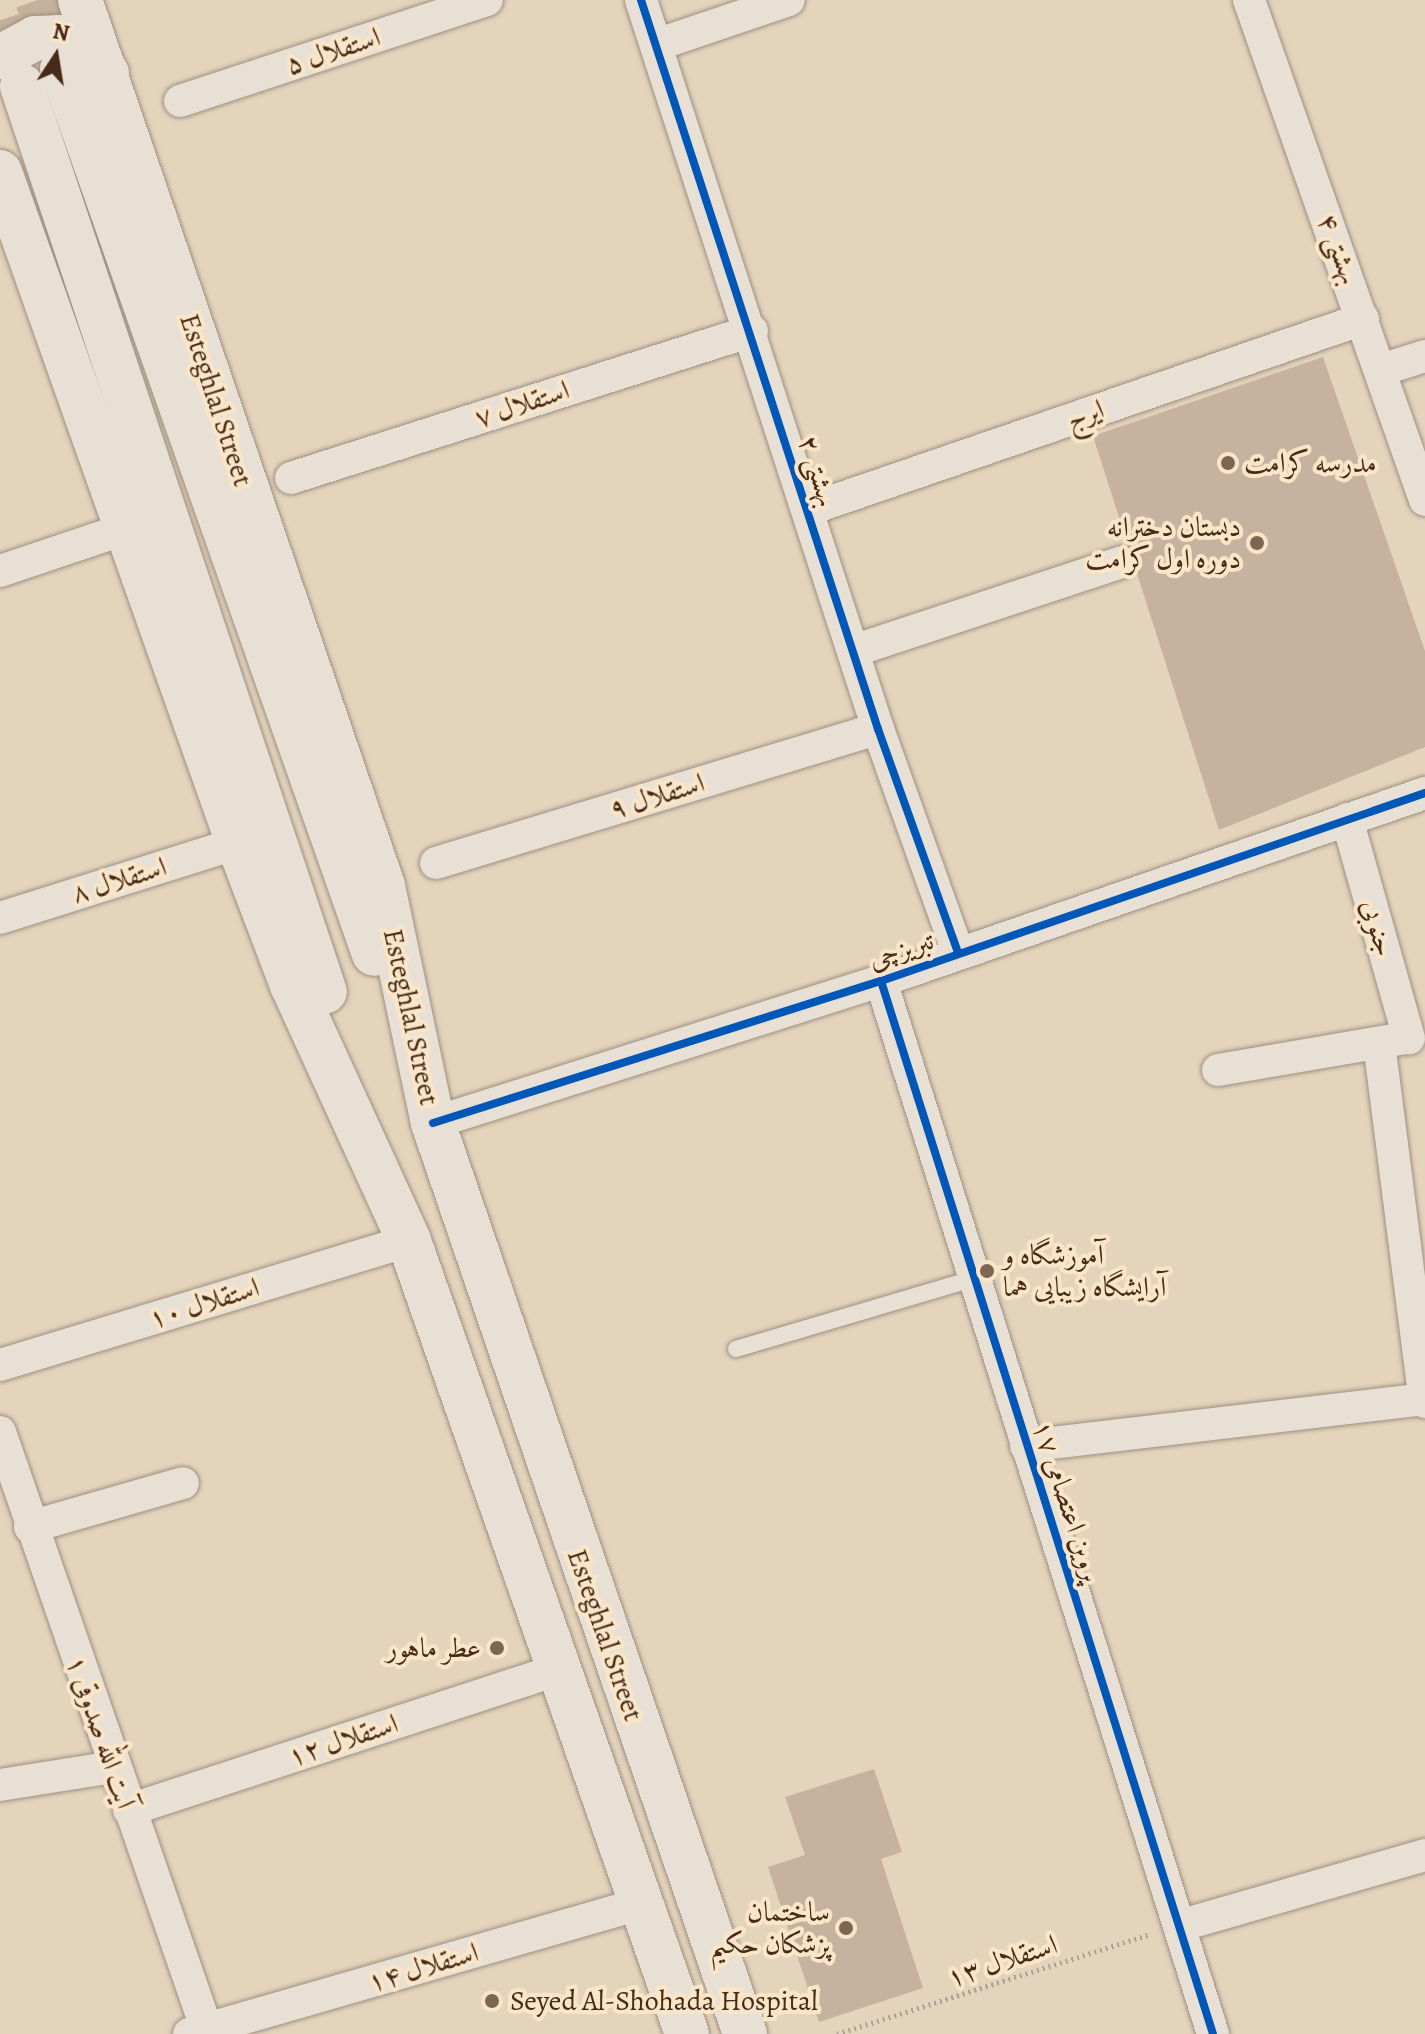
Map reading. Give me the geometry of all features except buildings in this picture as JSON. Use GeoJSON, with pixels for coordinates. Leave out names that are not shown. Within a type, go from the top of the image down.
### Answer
{"type":"FeatureCollection","features":[{"type":"Feature","properties":{"kind":"main road","name":"Esteghlal Street"},"geometry":{"type":"LineString","coordinates":[[80,0],[112,83],[383,886],[433,1123],[745,2034]]}},
{"type":"Feature","properties":{"kind":"main road"},"geometry":{"type":"LineString","coordinates":[[112,83],[90,52],[58,37],[35,38],[11,72],[409,1241]]}},
{"type":"Feature","properties":{"kind":"main road"},"geometry":{"type":"LineString","coordinates":[[62,69],[433,1123]]}},
{"type":"Feature","properties":{"kind":"main road","name":"Esteghlal Street"},"geometry":{"type":"LineString","coordinates":[[0,172],[238,843],[292,985],[409,1241],[687,2034]]}},
{"type":"Feature","properties":{"kind":"street","name":"استقلال ۵"},"geometry":{"type":"LineString","coordinates":[[180,101],[487,0]]}},
{"type":"Feature","properties":{"kind":"street","name":"بهشتی ۲"},"geometry":{"type":"LineString","coordinates":[[641,0],[752,331],[878,729],[958,953]]}},
{"type":"Feature","properties":{"kind":"street"},"geometry":{"type":"LineString","coordinates":[[656,45],[789,0]]}},
{"type":"Feature","properties":{"kind":"street","name":"بهشتی ۴"},"geometry":{"type":"LineString","coordinates":[[1249,0],[1425,500]]}},
{"type":"Feature","properties":{"kind":"street","name":"ایرج"},"geometry":{"type":"LineString","coordinates":[[807,510],[1363,319]]}},
{"type":"Feature","properties":{"kind":"street","name":"استقلال ۷"},"geometry":{"type":"LineString","coordinates":[[291,478],[752,331]]}},
{"type":"Feature","properties":{"kind":"street"},"geometry":{"type":"LineString","coordinates":[[1381,370],[1425,356]]}},
{"type":"Feature","properties":{"kind":"street"},"geometry":{"type":"LineString","coordinates":[[0,571],[128,528]]}},
{"type":"Feature","properties":{"kind":"street"},"geometry":{"type":"LineString","coordinates":[[853,651],[1122,562]]}},
{"type":"Feature","properties":{"kind":"street","name":"استقلال ۹"},"geometry":{"type":"LineString","coordinates":[[436,863],[878,729]]}},
{"type":"Feature","properties":{"kind":"street","name":"تبریزچی"},"geometry":{"type":"LineString","coordinates":[[433,1123],[881,981],[1425,793]]}},
{"type":"Feature","properties":{"kind":"street","name":"جنوبی"},"geometry":{"type":"LineString","coordinates":[[1347,819],[1404,1038],[1425,1400]]}},
{"type":"Feature","properties":{"kind":"street","name":"استقلال ۸"},"geometry":{"type":"LineString","coordinates":[[0,918],[238,843]]}},
{"type":"Feature","properties":{"kind":"street","name":"پروین اعتصامی ۱۷"},"geometry":{"type":"LineString","coordinates":[[881,981],[1213,2034]]}},
{"type":"Feature","properties":{"kind":"street"},"geometry":{"type":"LineString","coordinates":[[1218,1070],[1404,1038]]}},
{"type":"Feature","properties":{"kind":"street","name":"استقلال ۱۰"},"geometry":{"type":"LineString","coordinates":[[0,1365],[409,1241]]}},
{"type":"Feature","properties":{"kind":"street"},"geometry":{"type":"LineString","coordinates":[[1026,1446],[1425,1400]]}},
{"type":"Feature","properties":{"kind":"street","name":"آیت الله صدوقی ۱"},"geometry":{"type":"LineString","coordinates":[[0,1432],[7,1478],[30,1527],[129,1810],[198,2032]]}},
{"type":"Feature","properties":{"kind":"street"},"geometry":{"type":"LineString","coordinates":[[30,1527],[183,1483]]}},
{"type":"Feature","properties":{"kind":"street","name":"استقلال ۱۲"},"geometry":{"type":"LineString","coordinates":[[129,1810],[558,1670]]}},
{"type":"Feature","properties":{"kind":"street"},"geometry":{"type":"LineString","coordinates":[[0,1785],[114,1767]]}},
{"type":"Feature","properties":{"kind":"street"},"geometry":{"type":"LineString","coordinates":[[1179,1926],[1425,1855]]}},
{"type":"Feature","properties":{"kind":"street","name":"استقلال ۱۴"},"geometry":{"type":"LineString","coordinates":[[198,2032],[639,1904]]}},
{"type":"Feature","properties":{"kind":"lane"},"geometry":{"type":"LineString","coordinates":[[736,1349],[975,1278]]}},
{"type":"Feature","properties":{"kind":"tunnel"},"geometry":{"type":"LineString","coordinates":[[37,0],[62,69]]}},
{"type":"Feature","properties":{"kind":"tunnel"},"geometry":{"type":"LineString","coordinates":[[0,20],[22,86]]}},
{"type":"Feature","properties":{"kind":"cycle path"},"geometry":{"type":"LineString","coordinates":[[641,0],[878,729],[958,953]]}},
{"type":"Feature","properties":{"kind":"cycle path"},"geometry":{"type":"LineString","coordinates":[[433,1123],[881,981],[1425,793]]}},
{"type":"Feature","properties":{"kind":"cycle path"},"geometry":{"type":"LineString","coordinates":[[881,981],[1213,2034]]}},
{"type":"Feature","properties":{"kind":"place","name":"مدرسه کرامت"},"geometry":{"type":"Point","coordinates":[1228,463]}},
{"type":"Feature","properties":{"kind":"place","name":"دبستان دخترانه دوره اول کرامت"},"geometry":{"type":"Point","coordinates":[1257,543]}},
{"type":"Feature","properties":{"kind":"place","name":"آموزشگاه و آرایشگاه زیبایی هما"},"geometry":{"type":"Point","coordinates":[987,1271]}},
{"type":"Feature","properties":{"kind":"place","name":"عطر ماهور"},"geometry":{"type":"Point","coordinates":[497,1648]}},
{"type":"Feature","properties":{"kind":"place","name":"ساختمان پزشکان حکیم"},"geometry":{"type":"Point","coordinates":[846,1928]}},
{"type":"Feature","properties":{"kind":"place","name":"Seyed Al-Shohada Hospital"},"geometry":{"type":"Point","coordinates":[492,2001]}}]}
